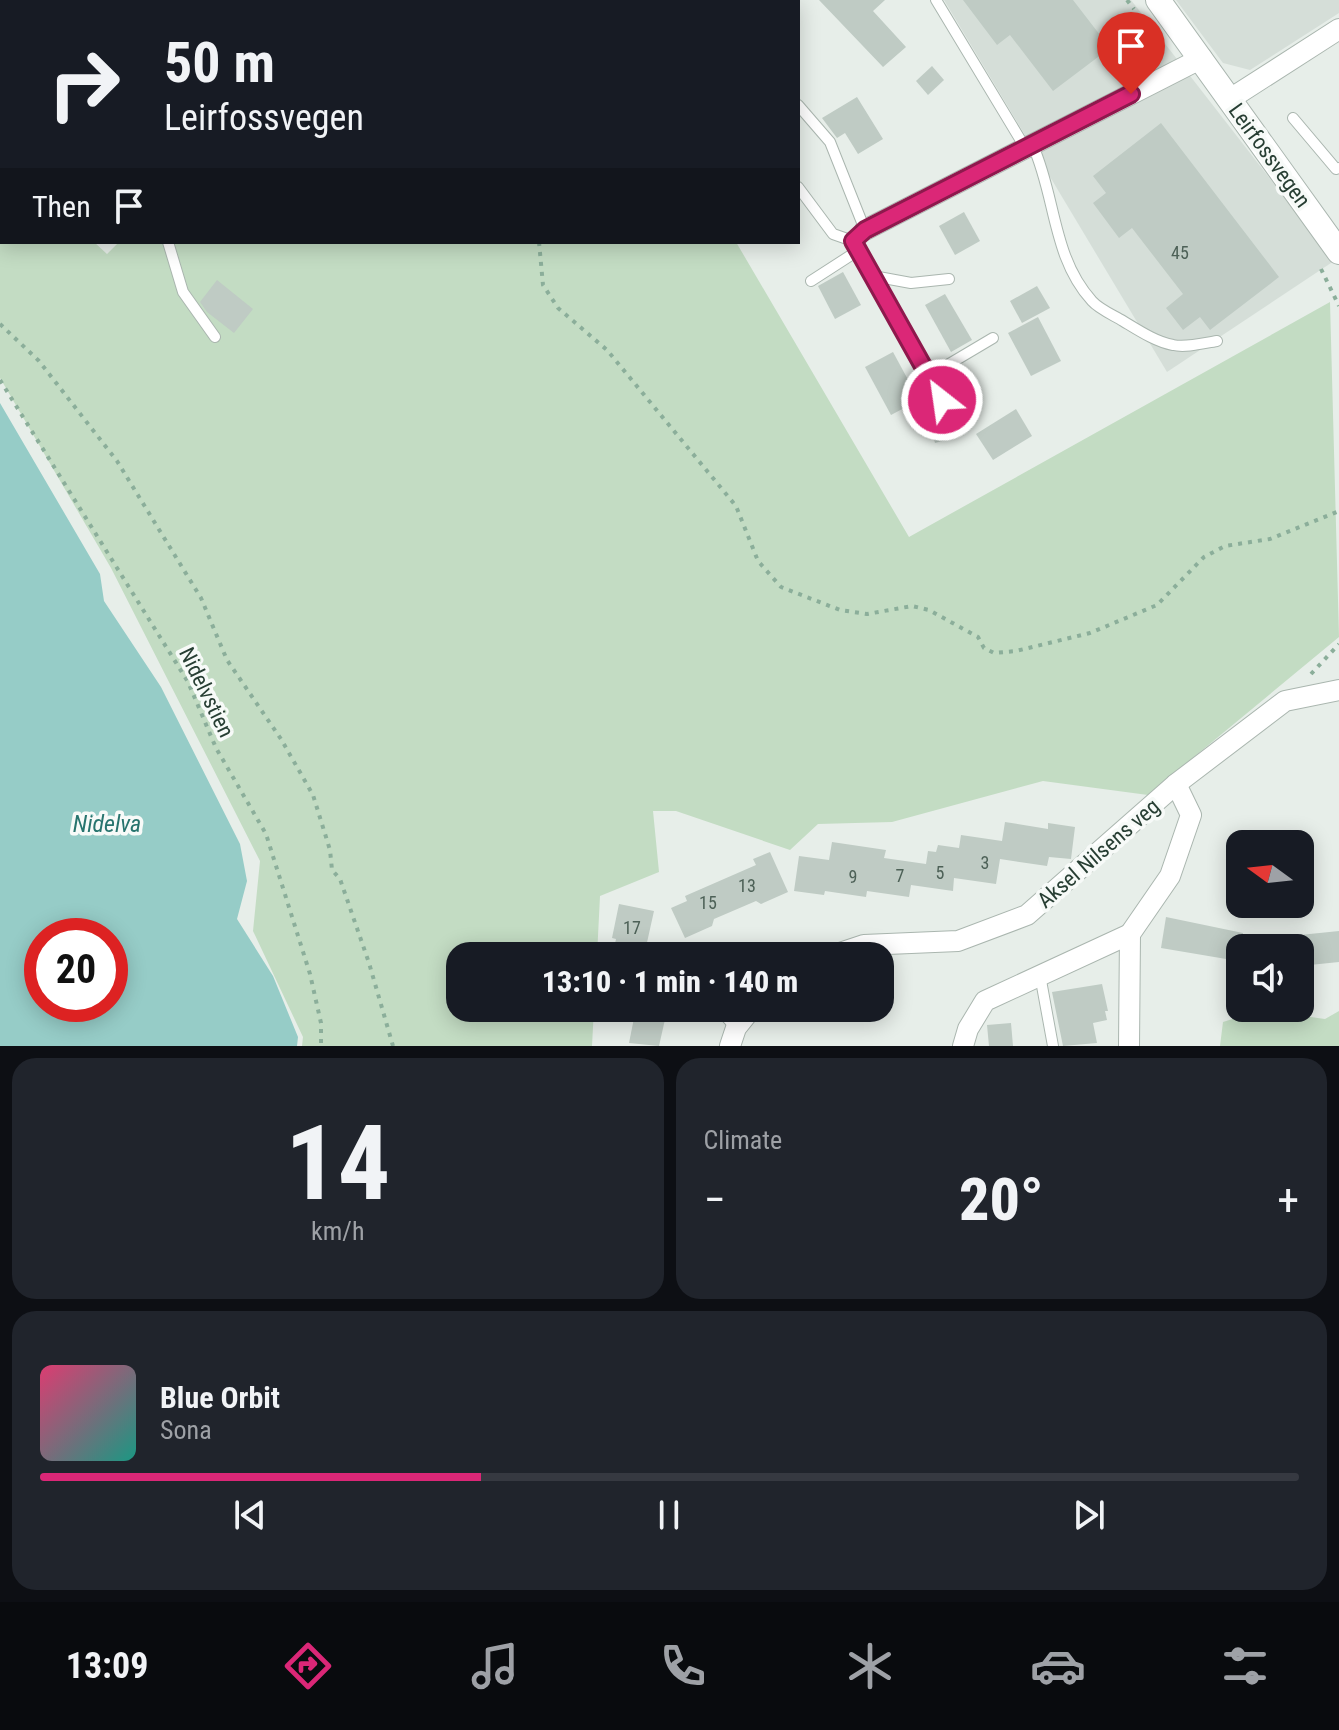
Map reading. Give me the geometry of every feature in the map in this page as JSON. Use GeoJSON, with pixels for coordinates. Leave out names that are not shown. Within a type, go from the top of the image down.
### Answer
{"type":"FeatureCollection","features":[{"type":"Feature","properties":{"kind":"street","name":"Leirfossvegen"},"geometry":{"type":"LineString","coordinates":[[1158,0],[1339,252]]}},
{"type":"Feature","properties":{"kind":"street"},"geometry":{"type":"LineString","coordinates":[[1230,99],[1339,29]]}},
{"type":"Feature","properties":{"kind":"street"},"geometry":{"type":"LineString","coordinates":[[859,241],[1202,58]]}},
{"type":"Feature","properties":{"kind":"street","name":"Aksel Nilsens veg"},"geometry":{"type":"LineString","coordinates":[[894,944],[958,941],[1027,915],[1176,784],[1285,701],[1339,690]]}},
{"type":"Feature","properties":{"kind":"street"},"geometry":{"type":"LineString","coordinates":[[963,1046],[968,1029],[985,1001],[1130,934],[1170,876],[1191,815],[1176,784]]}},
{"type":"Feature","properties":{"kind":"street"},"geometry":{"type":"LineString","coordinates":[[1129,1046],[1130,934]]}},
{"type":"Feature","properties":{"kind":"lane"},"geometry":{"type":"LineString","coordinates":[[936,0],[1045,173],[1050,211],[1060,245],[1072,272],[1093,303],[1139,331],[1174,346],[1217,341]]}},
{"type":"Feature","properties":{"kind":"lane"},"geometry":{"type":"LineString","coordinates":[[800,107],[830,142],[859,241],[873,276],[942,400]]}},
{"type":"Feature","properties":{"kind":"lane"},"geometry":{"type":"LineString","coordinates":[[1293,118],[1336,169],[1339,168]]}},
{"type":"Feature","properties":{"kind":"lane"},"geometry":{"type":"LineString","coordinates":[[800,190],[833,234],[859,241]]}},
{"type":"Feature","properties":{"kind":"lane"},"geometry":{"type":"LineString","coordinates":[[811,281],[859,241]]}},
{"type":"Feature","properties":{"kind":"lane"},"geometry":{"type":"LineString","coordinates":[[169,244],[183,292],[215,337]]}},
{"type":"Feature","properties":{"kind":"lane"},"geometry":{"type":"LineString","coordinates":[[873,276],[911,283],[949,279]]}},
{"type":"Feature","properties":{"kind":"lane"},"geometry":{"type":"LineString","coordinates":[[929,376],[993,338]]}},
{"type":"Feature","properties":{"kind":"lane"},"geometry":{"type":"LineString","coordinates":[[1040,975],[1053,1046]]}},
{"type":"Feature","properties":{"kind":"path"},"geometry":{"type":"LineString","coordinates":[[539,244],[543,285],[558,308],[607,350],[736,506],[758,561],[781,587],[840,610],[867,614],[912,606],[929,610],[978,637],[984,648],[994,653],[1016,651],[1090,633],[1157,605],[1204,557],[1225,546],[1270,539],[1339,511]]}},
{"type":"Feature","properties":{"kind":"path"},"geometry":{"type":"LineString","coordinates":[[0,324],[39,361],[117,461],[201,598],[227,660],[281,739],[313,795],[330,850],[332,870],[340,879],[360,935],[393,1046]]}},
{"type":"Feature","properties":{"kind":"path","name":"Nidelvstien"},"geometry":{"type":"LineString","coordinates":[[0,380],[188,682],[216,748],[266,834],[310,974],[321,1023],[321,1046]]}},
{"type":"Feature","properties":{"kind":"shaded area"},"geometry":{"type":"Polygon","coordinates":[[[944,0],[1131,0],[1334,261],[1167,372],[944,0]]]}},
{"type":"Feature","properties":{"kind":"shaded area"},"geometry":{"type":"Polygon","coordinates":[[[1176,0],[1339,0],[1339,13],[1250,70],[1223,63],[1176,0]]]}},
{"type":"Feature","properties":{"kind":"green space"},"geometry":{"type":"Polygon","coordinates":[[[0,244],[96,244],[107,254],[117,244],[737,244],[909,537],[1330,302],[1339,637],[1148,795],[1043,781],[892,822],[818,824],[790,850],[676,811],[653,811],[659,872],[600,896],[598,942],[446,942],[446,1022],[593,1022],[592,1046],[302,1046],[303,1037],[253,931],[260,861],[111,568],[0,378],[0,244]]]}},
{"type":"Feature","properties":{"kind":"green space"},"geometry":{"type":"Polygon","coordinates":[[[1339,1011],[1339,1046],[1220,1046],[1223,1022],[1314,1022],[1314,1017],[1325,1019],[1339,1011]]]}},
{"type":"Feature","properties":{"kind":"water","name":"Nidelva"},"geometry":{"type":"Polygon","coordinates":[[[0,403],[100,574],[104,601],[161,687],[240,844],[247,881],[237,919],[273,976],[298,1037],[297,1046],[0,1046],[0,403]]]}},
{"type":"Feature","properties":{"kind":"building"},"geometry":{"type":"Polygon","coordinates":[[[819,0],[885,0],[873,11],[906,47],[883,67],[819,0]]]}},
{"type":"Feature","properties":{"kind":"building"},"geometry":{"type":"Polygon","coordinates":[[[963,0],[1073,0],[1110,48],[1053,91],[1010,35],[997,45],[963,0]]]}},
{"type":"Feature","properties":{"kind":"building"},"geometry":{"type":"Polygon","coordinates":[[[932,66],[944,80],[928,95],[916,81],[932,66]]]}},
{"type":"Feature","properties":{"kind":"building"},"geometry":{"type":"Polygon","coordinates":[[[857,97],[883,139],[858,154],[845,133],[837,138],[822,118],[857,97]]]}},
{"type":"Feature","properties":{"kind":"building"},"geometry":{"type":"Polygon","coordinates":[[[1161,123],[1279,277],[1210,330],[1200,317],[1183,330],[1166,308],[1183,294],[1132,228],[1119,238],[1093,203],[1106,193],[1093,176],[1161,123]]]}},
{"type":"Feature","properties":{"kind":"building"},"geometry":{"type":"Polygon","coordinates":[[[964,212],[980,241],[955,255],[939,226],[964,212]]]}},
{"type":"Feature","properties":{"kind":"building"},"geometry":{"type":"Polygon","coordinates":[[[843,272],[861,305],[835,319],[818,286],[843,272]]]}},
{"type":"Feature","properties":{"kind":"building"},"geometry":{"type":"Polygon","coordinates":[[[217,280],[253,309],[234,333],[207,312],[200,302],[217,280]]]}},
{"type":"Feature","properties":{"kind":"building"},"geometry":{"type":"Polygon","coordinates":[[[1037,286],[1050,308],[1022,323],[1010,301],[1037,286]]]}},
{"type":"Feature","properties":{"kind":"building"},"geometry":{"type":"Polygon","coordinates":[[[945,294],[972,340],[951,352],[925,305],[945,294]]]}},
{"type":"Feature","properties":{"kind":"building"},"geometry":{"type":"Polygon","coordinates":[[[1038,317],[1061,361],[1031,376],[1008,333],[1038,317]]]}},
{"type":"Feature","properties":{"kind":"building"},"geometry":{"type":"Polygon","coordinates":[[[893,352],[919,400],[891,415],[865,367],[893,352]]]}},
{"type":"Feature","properties":{"kind":"building"},"geometry":{"type":"Polygon","coordinates":[[[957,406],[964,435],[935,443],[927,414],[957,406]]]}},
{"type":"Feature","properties":{"kind":"building"},"geometry":{"type":"Polygon","coordinates":[[[1016,409],[1032,436],[993,460],[976,434],[1016,409]]]}},
{"type":"Feature","properties":{"kind":"building"},"geometry":{"type":"Polygon","coordinates":[[[1005,822],[1048,829],[1048,823],[1075,827],[1071,859],[1049,857],[1047,866],[1000,859],[996,884],[954,878],[953,891],[911,885],[909,897],[867,891],[866,897],[825,891],[824,895],[794,891],[799,856],[829,860],[832,842],[886,850],[884,858],[926,864],[928,851],[936,852],[938,845],[959,848],[961,835],[1002,841],[1005,822]]]}},
{"type":"Feature","properties":{"kind":"building"},"geometry":{"type":"Polygon","coordinates":[[[770,852],[788,892],[761,904],[756,901],[714,919],[712,926],[685,938],[671,908],[687,901],[685,896],[756,865],[753,859],[770,852]]]}},
{"type":"Feature","properties":{"kind":"building"},"geometry":{"type":"Polygon","coordinates":[[[619,904],[654,911],[647,942],[615,942],[616,939],[612,938],[619,904]]]}},
{"type":"Feature","properties":{"kind":"building"},"geometry":{"type":"Polygon","coordinates":[[[1166,917],[1243,933],[1226,934],[1226,959],[1161,948],[1166,917]]]}},
{"type":"Feature","properties":{"kind":"building"},"geometry":{"type":"Polygon","coordinates":[[[1339,931],[1339,962],[1314,965],[1314,934],[1310,934],[1339,931]]]}},
{"type":"Feature","properties":{"kind":"building"},"geometry":{"type":"Polygon","coordinates":[[[1102,984],[1108,1011],[1105,1011],[1107,1020],[1093,1023],[1097,1043],[1063,1046],[1052,992],[1102,984]]]}},
{"type":"Feature","properties":{"kind":"building"},"geometry":{"type":"Polygon","coordinates":[[[633,1022],[664,1022],[659,1046],[629,1043],[633,1022]]]}},
{"type":"Feature","properties":{"kind":"building"},"geometry":{"type":"Polygon","coordinates":[[[1011,1023],[1013,1046],[989,1046],[987,1025],[1011,1023]]]}},
{"type":"Feature","properties":{"kind":"route"},"geometry":{"type":"LineString","coordinates":[[942,400],[853,241],[865,230],[1131,94]]}}]}
